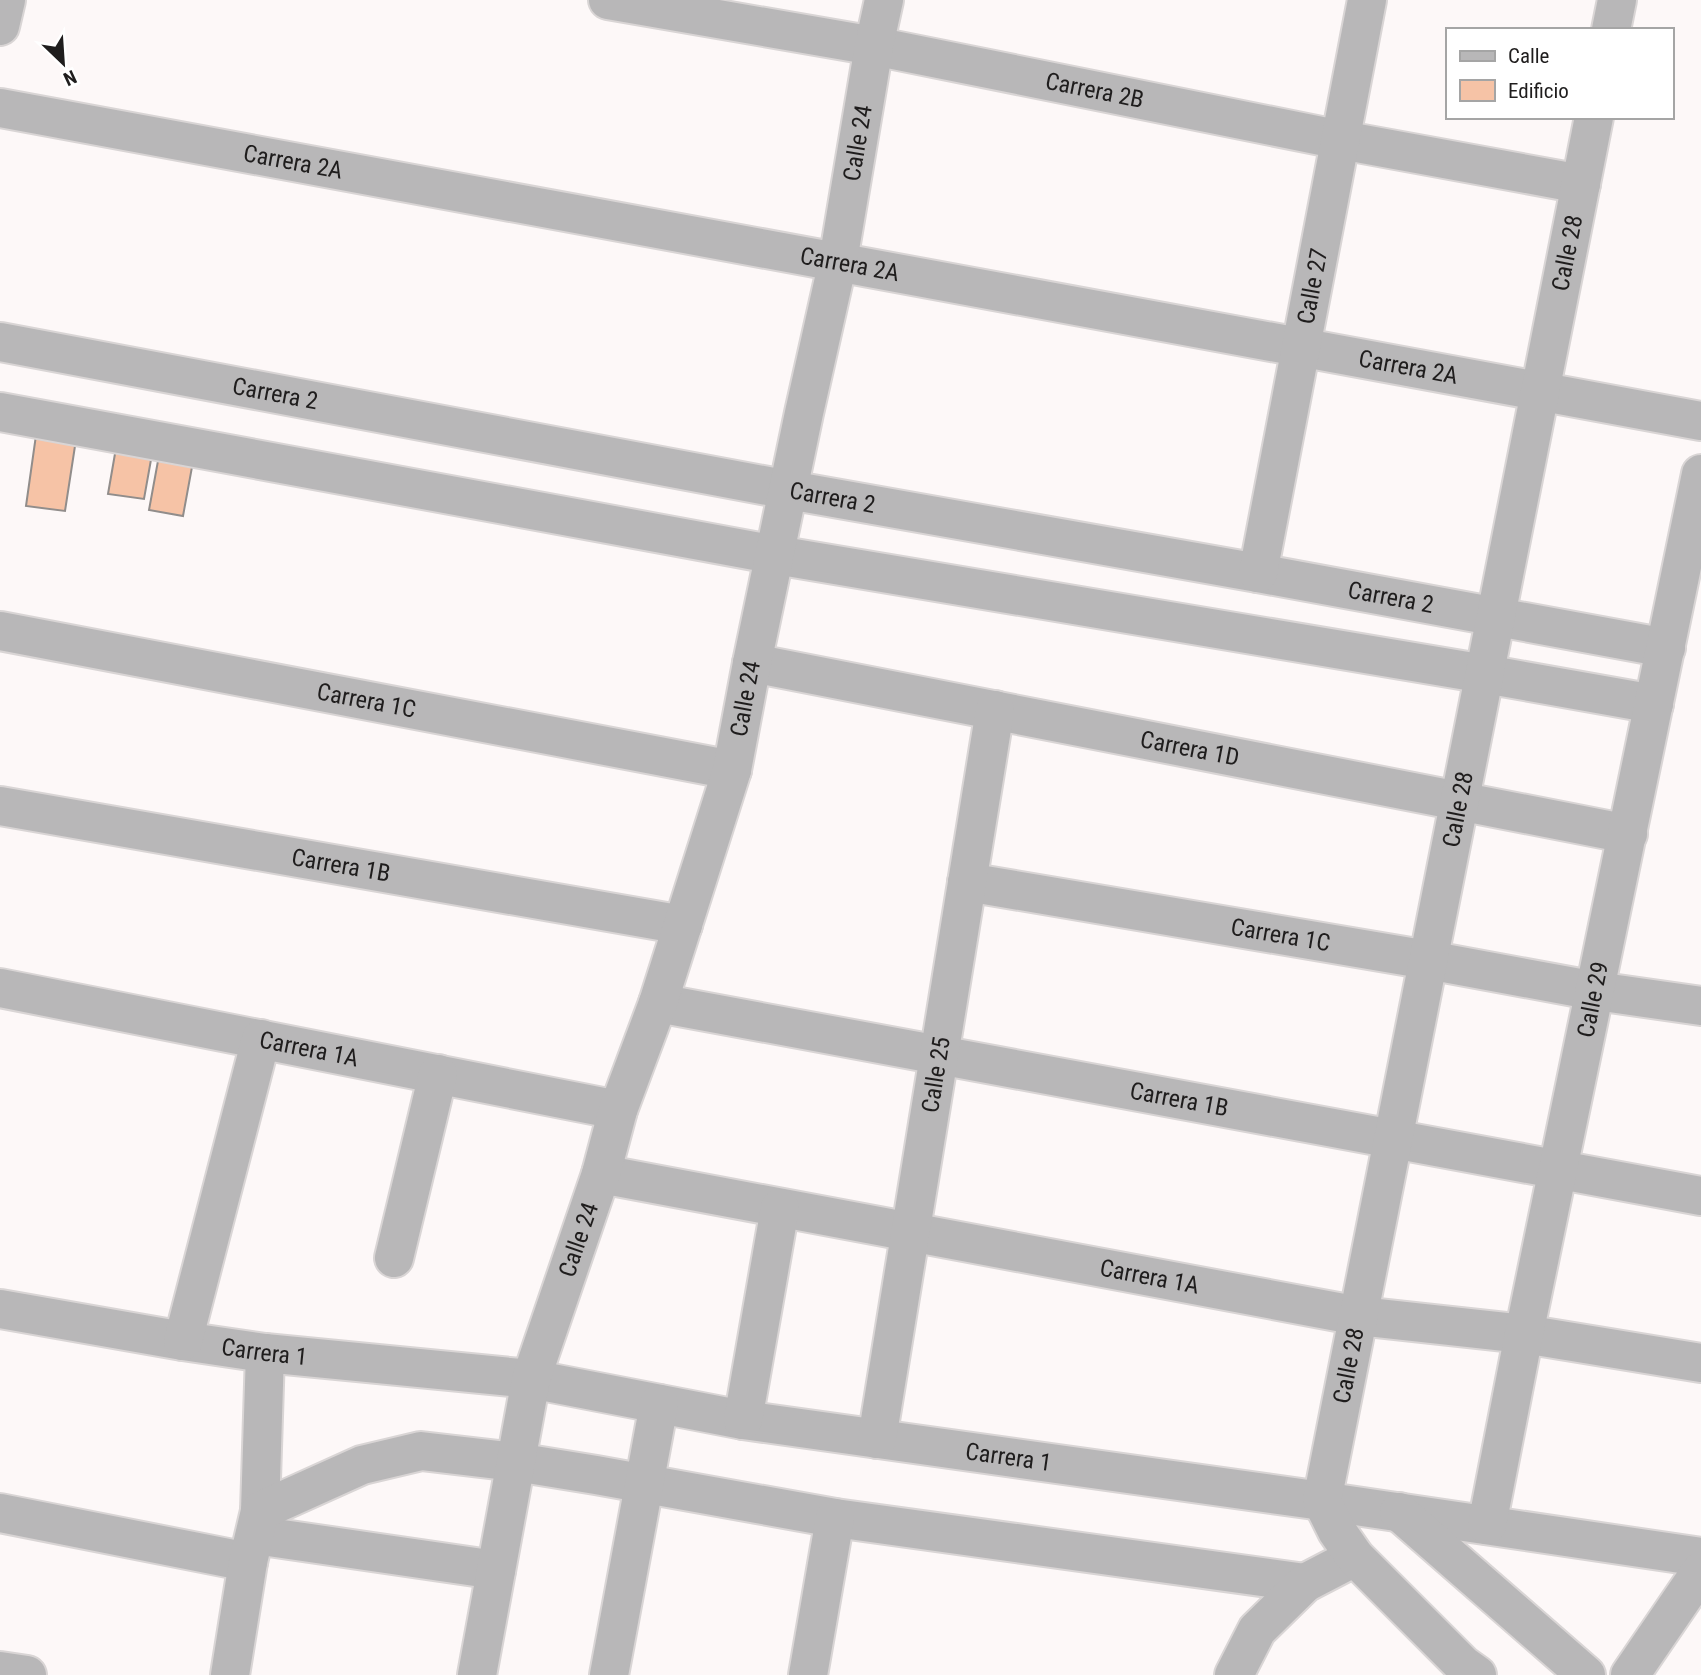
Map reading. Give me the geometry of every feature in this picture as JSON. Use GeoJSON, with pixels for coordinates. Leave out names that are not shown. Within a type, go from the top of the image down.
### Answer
{"type":"FeatureCollection","features":[{"type":"Feature","properties":{"kind":"street"},"geometry":{"type":"LineString","coordinates":[[0,26],[6,0]]}},
{"type":"Feature","properties":{"kind":"street","name":"Carrera 2B"},"geometry":{"type":"LineString","coordinates":[[608,0],[874,46],[1340,140],[1581,184]]}},
{"type":"Feature","properties":{"kind":"street","name":"Calle 24"},"geometry":{"type":"LineString","coordinates":[[531,1379],[601,1174],[618,1110],[658,1003],[732,770],[752,663],[838,261],[884,0]]}},
{"type":"Feature","properties":{"kind":"street","name":"Calle 27"},"geometry":{"type":"LineString","coordinates":[[1258,573],[1367,0]]}},
{"type":"Feature","properties":{"kind":"street"},"geometry":{"type":"LineString","coordinates":[[1611,28],[1617,0]]}},
{"type":"Feature","properties":{"kind":"street","name":"Carrera 2A"},"geometry":{"type":"LineString","coordinates":[[0,108],[1701,421]]}},
{"type":"Feature","properties":{"kind":"street","name":"Calle 28"},"geometry":{"type":"LineString","coordinates":[[1322,1501],[1594,119]]}},
{"type":"Feature","properties":{"kind":"street","name":"Carrera 2"},"geometry":{"type":"LineString","coordinates":[[0,342],[789,490],[1666,648]]}},
{"type":"Feature","properties":{"kind":"street"},"geometry":{"type":"LineString","coordinates":[[0,412],[776,555],[1654,704]]}},
{"type":"Feature","properties":{"kind":"street","name":"Calle 29"},"geometry":{"type":"LineString","coordinates":[[1487,1525],[1701,474]]}},
{"type":"Feature","properties":{"kind":"street","name":"Carrera 1C"},"geometry":{"type":"LineString","coordinates":[[0,631],[732,770]]}},
{"type":"Feature","properties":{"kind":"street","name":"Carrera 1D"},"geometry":{"type":"LineString","coordinates":[[752,663],[1628,834]]}},
{"type":"Feature","properties":{"kind":"street","name":"Calle 25"},"geometry":{"type":"LineString","coordinates":[[877,1439],[995,709]]}},
{"type":"Feature","properties":{"kind":"street","name":"Carrera 1B"},"geometry":{"type":"LineString","coordinates":[[0,806],[683,925]]}},
{"type":"Feature","properties":{"kind":"street","name":"Carrera 1C"},"geometry":{"type":"LineString","coordinates":[[967,882],[1596,991],[1701,1006]]}},
{"type":"Feature","properties":{"kind":"street","name":"Carrera 1A"},"geometry":{"type":"LineString","coordinates":[[0,988],[618,1110]]}},
{"type":"Feature","properties":{"kind":"street","name":"Carrera 1B"},"geometry":{"type":"LineString","coordinates":[[658,1003],[1701,1196]]}},
{"type":"Feature","properties":{"kind":"street"},"geometry":{"type":"LineString","coordinates":[[183,1341],[261,1039]]}},
{"type":"Feature","properties":{"kind":"street"},"geometry":{"type":"LineString","coordinates":[[394,1258],[439,1074]]}},
{"type":"Feature","properties":{"kind":"street","name":"Carrera 1A"},"geometry":{"type":"LineString","coordinates":[[601,1174],[1359,1316],[1524,1334],[1701,1363]]}},
{"type":"Feature","properties":{"kind":"street"},"geometry":{"type":"LineString","coordinates":[[743,1420],[780,1208]]}},
{"type":"Feature","properties":{"kind":"street","name":"Carrera 1"},"geometry":{"type":"LineString","coordinates":[[0,1309],[265,1353],[531,1379],[743,1420],[1701,1557]]}},
{"type":"Feature","properties":{"kind":"street"},"geometry":{"type":"LineString","coordinates":[[230,1675],[254,1536],[265,1353]]}},
{"type":"Feature","properties":{"kind":"street"},"geometry":{"type":"LineString","coordinates":[[477,1675],[531,1379]]}},
{"type":"Feature","properties":{"kind":"street"},"geometry":{"type":"LineString","coordinates":[[609,1675],[659,1404]]}},
{"type":"Feature","properties":{"kind":"street"},"geometry":{"type":"LineString","coordinates":[[254,1536],[362,1465],[421,1451],[516,1462],[835,1518],[1305,1583]]}},
{"type":"Feature","properties":{"kind":"street"},"geometry":{"type":"LineString","coordinates":[[1322,1501],[1354,1557],[1466,1672]]}},
{"type":"Feature","properties":{"kind":"street"},"geometry":{"type":"LineString","coordinates":[[1399,1512],[1586,1675]]}},
{"type":"Feature","properties":{"kind":"street"},"geometry":{"type":"LineString","coordinates":[[0,1513],[254,1536],[496,1570]]}},
{"type":"Feature","properties":{"kind":"street"},"geometry":{"type":"LineString","coordinates":[[808,1675],[835,1518]]}},
{"type":"Feature","properties":{"kind":"street"},"geometry":{"type":"LineString","coordinates":[[1234,1675],[1257,1630],[1305,1583],[1354,1557]]}},
{"type":"Feature","properties":{"kind":"street"},"geometry":{"type":"LineString","coordinates":[[1630,1675],[1701,1571]]}},
{"type":"Feature","properties":{"kind":"street"},"geometry":{"type":"LineString","coordinates":[[0,1671],[27,1675]]}},
{"type":"Feature","properties":{"kind":"building"},"geometry":{"type":"Polygon","coordinates":[[[37,428],[77,433],[65,511],[26,506],[37,428]]]}},
{"type":"Feature","properties":{"kind":"building"},"geometry":{"type":"Polygon","coordinates":[[[116,448],[152,454],[144,499],[108,494],[116,448]]]}},
{"type":"Feature","properties":{"kind":"building"},"geometry":{"type":"Polygon","coordinates":[[[160,450],[194,456],[183,516],[149,510],[160,450]]]}}]}
